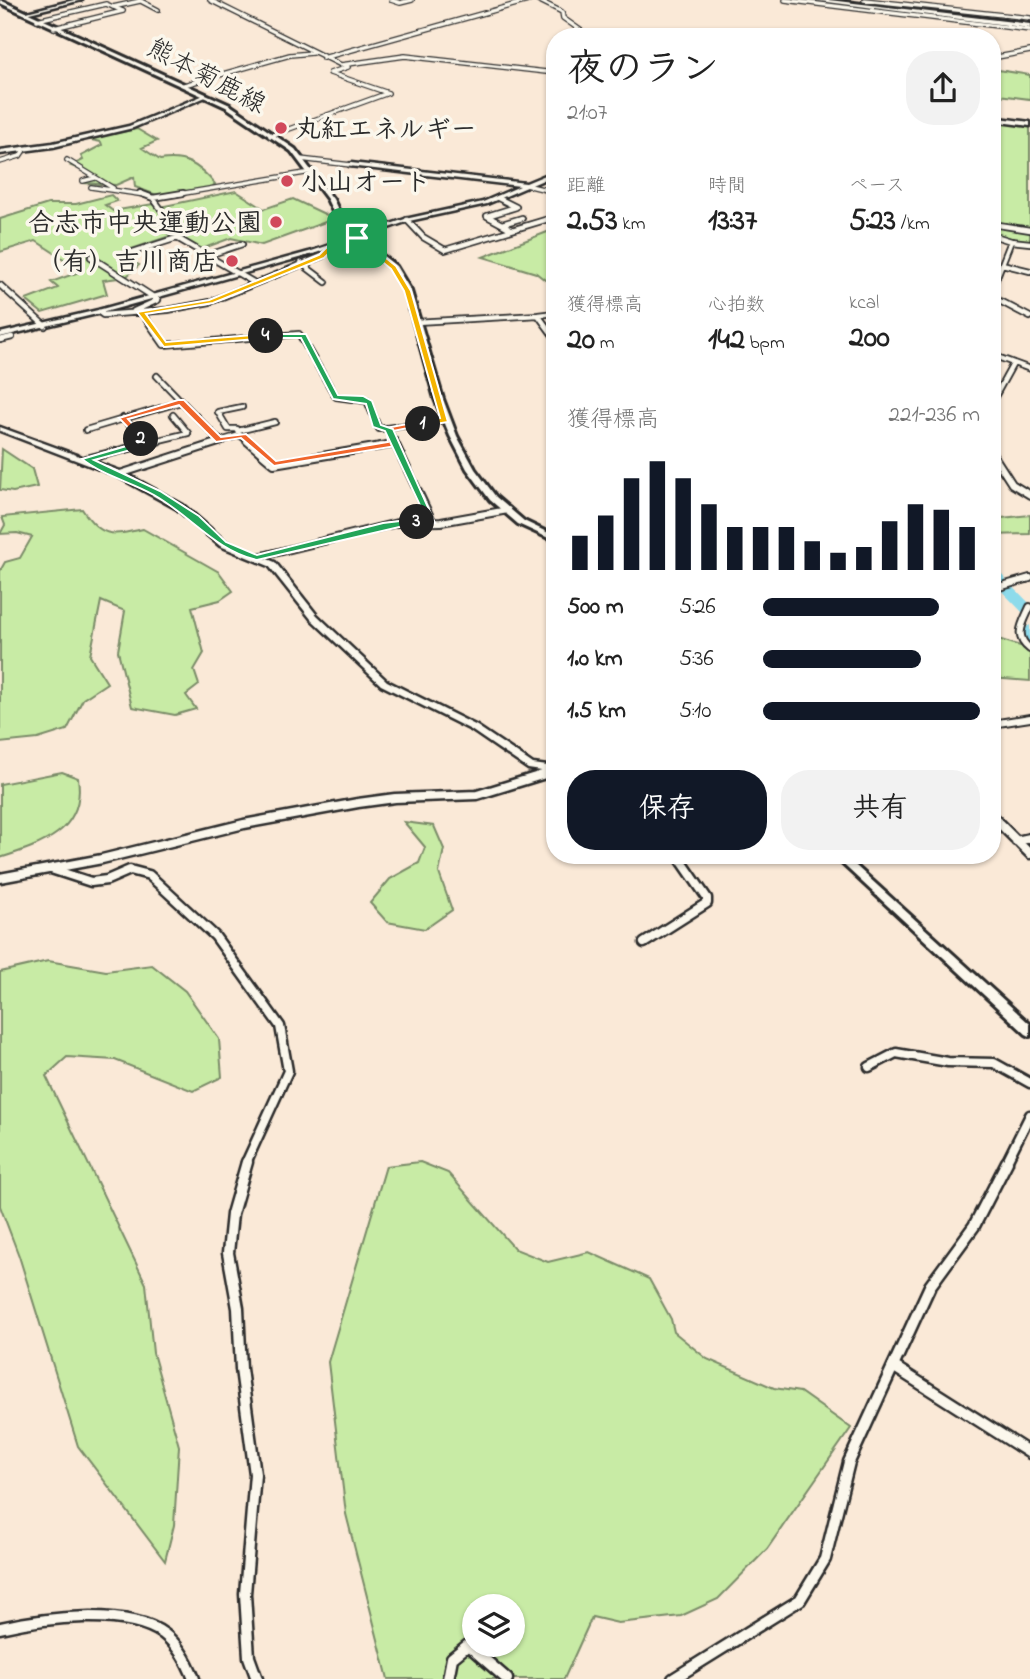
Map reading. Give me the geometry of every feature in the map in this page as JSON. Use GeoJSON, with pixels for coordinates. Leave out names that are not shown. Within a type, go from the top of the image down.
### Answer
{"type":"FeatureCollection","features":[{"type":"Feature","properties":{"kind":"highway"},"geometry":{"type":"LineString","coordinates":[[815,0],[1030,24]]}},
{"type":"Feature","properties":{"kind":"highway"},"geometry":{"type":"LineString","coordinates":[[834,0],[1030,24]]}},
{"type":"Feature","properties":{"kind":"main road","name":"熊本菊鹿線"},"geometry":{"type":"LineString","coordinates":[[0,1],[228,106],[300,159],[338,217],[357,238],[400,275],[445,420],[468,466],[508,510],[546,536]]}},
{"type":"Feature","properties":{"kind":"main road"},"geometry":{"type":"LineString","coordinates":[[848,864],[1030,1031]]}},
{"type":"Feature","properties":{"kind":"street"},"geometry":{"type":"LineString","coordinates":[[58,0],[65,4]]}},
{"type":"Feature","properties":{"kind":"street"},"geometry":{"type":"LineString","coordinates":[[25,13],[80,0]]}},
{"type":"Feature","properties":{"kind":"street"},"geometry":{"type":"LineString","coordinates":[[54,28],[123,12],[97,0]]}},
{"type":"Feature","properties":{"kind":"street"},"geometry":{"type":"LineString","coordinates":[[113,7],[139,0],[158,10]]}},
{"type":"Feature","properties":{"kind":"street"},"geometry":{"type":"LineString","coordinates":[[210,0],[322,58],[341,65],[354,65]]}},
{"type":"Feature","properties":{"kind":"street"},"geometry":{"type":"LineString","coordinates":[[391,0],[400,3],[412,0]]}},
{"type":"Feature","properties":{"kind":"street"},"geometry":{"type":"LineString","coordinates":[[322,58],[531,0]]}},
{"type":"Feature","properties":{"kind":"street"},"geometry":{"type":"LineString","coordinates":[[538,0],[562,12],[563,19],[576,28]]}},
{"type":"Feature","properties":{"kind":"street"},"geometry":{"type":"LineString","coordinates":[[785,0],[1030,24]]}},
{"type":"Feature","properties":{"kind":"street"},"geometry":{"type":"LineString","coordinates":[[864,0],[1030,24]]}},
{"type":"Feature","properties":{"kind":"street"},"geometry":{"type":"LineString","coordinates":[[907,5],[917,0]]}},
{"type":"Feature","properties":{"kind":"street"},"geometry":{"type":"LineString","coordinates":[[37,20],[106,4]]}},
{"type":"Feature","properties":{"kind":"street"},"geometry":{"type":"LineString","coordinates":[[1001,56],[1030,51]]}},
{"type":"Feature","properties":{"kind":"street"},"geometry":{"type":"LineString","coordinates":[[184,85],[290,55],[313,53]]}},
{"type":"Feature","properties":{"kind":"street"},"geometry":{"type":"LineString","coordinates":[[270,136],[388,93],[330,73],[354,65],[405,56],[546,72]]}},
{"type":"Feature","properties":{"kind":"street"},"geometry":{"type":"LineString","coordinates":[[0,152],[24,150],[142,124],[206,96]]}},
{"type":"Feature","properties":{"kind":"street"},"geometry":{"type":"LineString","coordinates":[[1001,120],[1030,124]]}},
{"type":"Feature","properties":{"kind":"street"},"geometry":{"type":"LineString","coordinates":[[0,162],[20,156],[24,150]]}},
{"type":"Feature","properties":{"kind":"street"},"geometry":{"type":"LineString","coordinates":[[300,159],[526,185],[546,190]]}},
{"type":"Feature","properties":{"kind":"street"},"geometry":{"type":"LineString","coordinates":[[67,160],[117,190]]}},
{"type":"Feature","properties":{"kind":"street"},"geometry":{"type":"LineString","coordinates":[[153,198],[311,172]]}},
{"type":"Feature","properties":{"kind":"street"},"geometry":{"type":"LineString","coordinates":[[0,335],[99,312],[330,247],[407,220],[498,198],[546,177]]}},
{"type":"Feature","properties":{"kind":"street"},"geometry":{"type":"LineString","coordinates":[[83,181],[95,178]]}},
{"type":"Feature","properties":{"kind":"street"},"geometry":{"type":"LineString","coordinates":[[91,187],[141,192],[153,198],[166,216]]}},
{"type":"Feature","properties":{"kind":"street"},"geometry":{"type":"LineString","coordinates":[[498,198],[516,207],[486,216],[510,229]]}},
{"type":"Feature","properties":{"kind":"street"},"geometry":{"type":"LineString","coordinates":[[502,224],[522,218]]}},
{"type":"Feature","properties":{"kind":"street"},"geometry":{"type":"LineString","coordinates":[[407,220],[423,237],[445,250],[546,219]]}},
{"type":"Feature","properties":{"kind":"street"},"geometry":{"type":"LineString","coordinates":[[1001,225],[1030,230]]}},
{"type":"Feature","properties":{"kind":"street"},"geometry":{"type":"LineString","coordinates":[[124,255],[177,238],[253,282]]}},
{"type":"Feature","properties":{"kind":"street"},"geometry":{"type":"LineString","coordinates":[[1001,238],[1030,243]]}},
{"type":"Feature","properties":{"kind":"street"},"geometry":{"type":"LineString","coordinates":[[1011,241],[1003,252],[1002,264],[1030,271]]}},
{"type":"Feature","properties":{"kind":"street"},"geometry":{"type":"LineString","coordinates":[[206,256],[242,244]]}},
{"type":"Feature","properties":{"kind":"street"},"geometry":{"type":"LineString","coordinates":[[99,312],[103,315],[131,313],[197,305],[322,256],[330,247]]}},
{"type":"Feature","properties":{"kind":"street"},"geometry":{"type":"LineString","coordinates":[[91,257],[157,301],[131,313]]}},
{"type":"Feature","properties":{"kind":"street"},"geometry":{"type":"LineString","coordinates":[[301,263],[326,282]]}},
{"type":"Feature","properties":{"kind":"street"},"geometry":{"type":"LineString","coordinates":[[0,285],[45,326]]}},
{"type":"Feature","properties":{"kind":"street"},"geometry":{"type":"LineString","coordinates":[[1001,301],[1030,317]]}},
{"type":"Feature","properties":{"kind":"street"},"geometry":{"type":"LineString","coordinates":[[1012,306],[1030,311]]}},
{"type":"Feature","properties":{"kind":"street"},"geometry":{"type":"LineString","coordinates":[[141,312],[164,345],[303,335],[336,397],[367,401],[378,427],[388,429],[445,420]]}},
{"type":"Feature","properties":{"kind":"street"},"geometry":{"type":"LineString","coordinates":[[538,314],[546,325]]}},
{"type":"Feature","properties":{"kind":"street"},"geometry":{"type":"LineString","coordinates":[[416,321],[546,314]]}},
{"type":"Feature","properties":{"kind":"street"},"geometry":{"type":"LineString","coordinates":[[0,340],[12,337]]}},
{"type":"Feature","properties":{"kind":"street"},"geometry":{"type":"LineString","coordinates":[[1001,358],[1030,369]]}},
{"type":"Feature","properties":{"kind":"street"},"geometry":{"type":"LineString","coordinates":[[1001,385],[1013,363]]}},
{"type":"Feature","properties":{"kind":"street"},"geometry":{"type":"LineString","coordinates":[[157,376],[219,440]]}},
{"type":"Feature","properties":{"kind":"street"},"geometry":{"type":"LineString","coordinates":[[86,430],[181,402]]}},
{"type":"Feature","properties":{"kind":"street"},"geometry":{"type":"LineString","coordinates":[[242,407],[218,412],[228,429],[239,432],[276,464],[393,444]]}},
{"type":"Feature","properties":{"kind":"street"},"geometry":{"type":"LineString","coordinates":[[86,459],[188,433],[173,415]]}},
{"type":"Feature","properties":{"kind":"street"},"geometry":{"type":"LineString","coordinates":[[123,418],[146,443]]}},
{"type":"Feature","properties":{"kind":"street"},"geometry":{"type":"LineString","coordinates":[[120,474],[275,422]]}},
{"type":"Feature","properties":{"kind":"street"},"geometry":{"type":"LineString","coordinates":[[0,429],[86,459],[120,474],[180,507],[223,544],[272,564],[314,617],[384,683],[474,728],[531,767],[546,770]]}},
{"type":"Feature","properties":{"kind":"street"},"geometry":{"type":"LineString","coordinates":[[388,429],[432,521]]}},
{"type":"Feature","properties":{"kind":"street"},"geometry":{"type":"LineString","coordinates":[[1001,467],[1019,493],[1030,495]]}},
{"type":"Feature","properties":{"kind":"street"},"geometry":{"type":"LineString","coordinates":[[257,558],[383,526],[441,522],[508,510]]}},
{"type":"Feature","properties":{"kind":"street"},"geometry":{"type":"LineString","coordinates":[[1001,586],[1030,578]]}},
{"type":"Feature","properties":{"kind":"street"},"geometry":{"type":"LineString","coordinates":[[1030,607],[1019,638],[1030,649]]}},
{"type":"Feature","properties":{"kind":"street"},"geometry":{"type":"LineString","coordinates":[[1001,723],[1030,719]]}},
{"type":"Feature","properties":{"kind":"street"},"geometry":{"type":"LineString","coordinates":[[0,878],[51,869],[244,824],[358,803],[395,798],[477,795],[546,774]]}},
{"type":"Feature","properties":{"kind":"street"},"geometry":{"type":"LineString","coordinates":[[1001,825],[1030,854]]}},
{"type":"Feature","properties":{"kind":"street"},"geometry":{"type":"LineString","coordinates":[[1016,841],[1030,838]]}},
{"type":"Feature","properties":{"kind":"street"},"geometry":{"type":"LineString","coordinates":[[643,943],[707,903],[707,898],[684,864]]}},
{"type":"Feature","properties":{"kind":"street"},"geometry":{"type":"LineString","coordinates":[[51,869],[91,882],[107,880],[130,870],[149,875],[215,936],[280,1026],[288,1070],[242,1173],[232,1213],[228,1253],[238,1308],[241,1369],[255,1474],[246,1594],[249,1657],[257,1679]]}},
{"type":"Feature","properties":{"kind":"street"},"geometry":{"type":"LineString","coordinates":[[869,1067],[896,1053],[941,1061],[994,1063],[1030,1083]]}},
{"type":"Feature","properties":{"kind":"street"},"geometry":{"type":"LineString","coordinates":[[673,1679],[800,1600],[825,1559],[849,1462],[930,1286],[974,1226],[1030,1115]]}},
{"type":"Feature","properties":{"kind":"street"},"geometry":{"type":"LineString","coordinates":[[893,1366],[1030,1453]]}},
{"type":"Feature","properties":{"kind":"street"},"geometry":{"type":"LineString","coordinates":[[0,1629],[15,1623],[87,1619],[141,1622],[164,1634],[187,1661],[194,1679]]}},
{"type":"Feature","properties":{"kind":"street"},"geometry":{"type":"LineString","coordinates":[[448,1679],[448,1662],[458,1648],[468,1645],[507,1679]]}},
{"type":"Feature","properties":{"kind":"green space"},"geometry":{"type":"Polygon","coordinates":[[[1001,70],[1030,75],[1030,99],[1001,95],[1001,70]]]}},
{"type":"Feature","properties":{"kind":"green space"},"geometry":{"type":"Polygon","coordinates":[[[1001,122],[1030,126],[1030,242],[1001,236],[1001,122]]]}},
{"type":"Feature","properties":{"kind":"green space"},"geometry":{"type":"Polygon","coordinates":[[[137,129],[157,141],[142,148],[160,160],[177,159],[190,163],[203,171],[215,184],[212,187],[162,197],[135,187],[134,177],[116,185],[83,183],[94,178],[94,175],[71,166],[83,160],[81,156],[102,145],[101,142],[86,139],[137,129]]]}},
{"type":"Feature","properties":{"kind":"green space"},"geometry":{"type":"Polygon","coordinates":[[[236,191],[264,209],[293,199],[331,217],[331,220],[262,245],[231,238],[199,250],[183,239],[194,232],[175,220],[158,225],[170,236],[117,254],[139,265],[126,277],[103,280],[107,294],[42,313],[26,300],[58,288],[51,282],[82,271],[36,241],[0,252],[0,219],[48,204],[76,204],[111,195],[117,201],[105,205],[113,211],[153,204],[160,207],[236,191]]]}},
{"type":"Feature","properties":{"kind":"green space"},"geometry":{"type":"Polygon","coordinates":[[[546,232],[546,280],[536,273],[483,257],[546,232]]]}},
{"type":"Feature","properties":{"kind":"green space"},"geometry":{"type":"Polygon","coordinates":[[[2,449],[32,469],[37,487],[13,492],[0,490],[2,449]]]}},
{"type":"Feature","properties":{"kind":"green space"},"geometry":{"type":"Polygon","coordinates":[[[82,509],[101,530],[123,533],[143,529],[219,572],[233,591],[220,600],[192,607],[204,653],[194,670],[199,685],[186,695],[196,709],[175,715],[132,707],[118,651],[125,611],[101,601],[90,656],[107,683],[83,699],[67,730],[38,739],[0,743],[0,571],[5,562],[20,558],[32,537],[17,533],[0,534],[5,525],[2,517],[82,509]]]}},
{"type":"Feature","properties":{"kind":"green space"},"geometry":{"type":"Polygon","coordinates":[[[1030,515],[1030,534],[1001,535],[1001,518],[1030,515]]]}},
{"type":"Feature","properties":{"kind":"green space"},"geometry":{"type":"Polygon","coordinates":[[[1001,640],[1030,649],[1030,681],[1001,679],[1001,640]]]}},
{"type":"Feature","properties":{"kind":"green space"},"geometry":{"type":"Polygon","coordinates":[[[62,772],[78,778],[79,796],[68,823],[45,841],[0,858],[0,784],[62,772]]]}},
{"type":"Feature","properties":{"kind":"green space"},"geometry":{"type":"Polygon","coordinates":[[[404,822],[434,826],[444,849],[439,873],[452,910],[425,929],[387,922],[370,903],[390,879],[419,863],[425,847],[404,822]]]}},
{"type":"Feature","properties":{"kind":"green space"},"geometry":{"type":"Polygon","coordinates":[[[48,961],[106,971],[152,965],[185,991],[219,1039],[222,1077],[193,1091],[115,1060],[67,1057],[46,1076],[146,1284],[153,1353],[179,1446],[174,1525],[165,1561],[78,1446],[19,1256],[0,1206],[0,972],[48,961]]]}},
{"type":"Feature","properties":{"kind":"green space"},"geometry":{"type":"Polygon","coordinates":[[[420,1162],[448,1173],[515,1249],[548,1262],[589,1252],[649,1279],[671,1319],[674,1332],[707,1359],[774,1388],[800,1392],[851,1428],[767,1549],[718,1599],[681,1616],[618,1623],[592,1617],[564,1679],[388,1679],[346,1514],[328,1362],[386,1166],[420,1162]]]}},
{"type":"Feature","properties":{"kind":"waterway"},"geometry":{"type":"LineString","coordinates":[[1001,582],[1030,612]]}},
{"type":"Feature","properties":{"kind":"waterway"},"geometry":{"type":"LineString","coordinates":[[1030,629],[1030,638]]}},
{"type":"Feature","properties":{"kind":"place","name":"丸紅エネルギー"},"geometry":{"type":"Point","coordinates":[281,128]}},
{"type":"Feature","properties":{"kind":"place","name":"小山オート"},"geometry":{"type":"Point","coordinates":[287,181]}},
{"type":"Feature","properties":{"kind":"place","name":"合志市中央運動公園"},"geometry":{"type":"Point","coordinates":[276,222]}},
{"type":"Feature","properties":{"kind":"place","name":"（有）吉川商店"},"geometry":{"type":"Point","coordinates":[232,261]}},
{"type":"Feature","properties":{"kind":"route"},"geometry":{"type":"LineString","coordinates":[[357,238],[330,247],[322,256],[278,271],[210,302],[141,312],[164,345],[303,335],[328,386],[338,399],[363,398],[370,402],[379,429],[388,429],[432,521],[397,523],[257,558],[244,555],[223,544],[195,518],[157,493],[86,459],[146,443],[123,418],[181,402],[219,440],[243,435],[276,464],[393,444],[388,429],[445,420],[408,291],[394,267],[357,238]]}}]}
